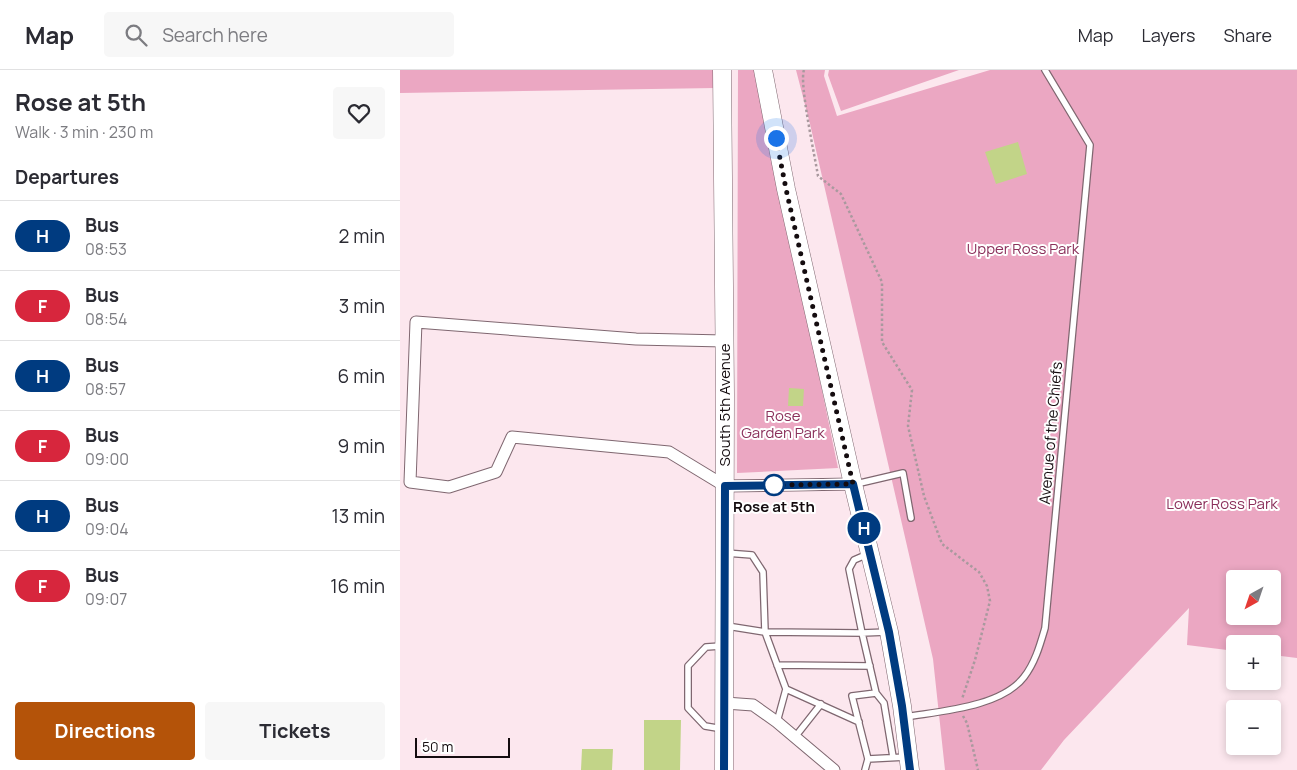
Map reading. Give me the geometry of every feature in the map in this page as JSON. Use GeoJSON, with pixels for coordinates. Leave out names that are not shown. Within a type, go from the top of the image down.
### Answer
{"type":"FeatureCollection","features":[{"type":"Feature","properties":{"kind":"main road","name":"South 5th Avenue"},"geometry":{"type":"LineString","coordinates":[[722,70],[725,486],[724,770]]}},
{"type":"Feature","properties":{"kind":"main road"},"geometry":{"type":"LineString","coordinates":[[763,70],[786,189],[853,484],[889,632],[904,718],[904,761]]}},
{"type":"Feature","properties":{"kind":"street"},"geometry":{"type":"LineString","coordinates":[[724,341],[636,339],[416,322],[410,482],[449,488],[496,472],[512,437],[669,452],[725,486],[853,484]]}},
{"type":"Feature","properties":{"kind":"street"},"geometry":{"type":"LineString","coordinates":[[725,703],[753,705],[777,722],[834,770]]}},
{"type":"Feature","properties":{"kind":"lane","name":"Avenue of the Chiefs"},"geometry":{"type":"LineString","coordinates":[[904,718],[960,708],[994,698],[1013,688],[1024,677],[1036,657],[1045,628],[1090,145],[1045,70]]}},
{"type":"Feature","properties":{"kind":"lane"},"geometry":{"type":"LineString","coordinates":[[853,484],[902,473],[912,518]]}},
{"type":"Feature","properties":{"kind":"lane"},"geometry":{"type":"LineString","coordinates":[[725,552],[752,555],[763,572],[765,632],[786,689],[777,722]]}},
{"type":"Feature","properties":{"kind":"lane"},"geometry":{"type":"LineString","coordinates":[[868,759],[904,761],[884,702],[876,694],[849,569],[854,560],[870,553]]}},
{"type":"Feature","properties":{"kind":"lane"},"geometry":{"type":"LineString","coordinates":[[725,625],[765,632],[889,632]]}},
{"type":"Feature","properties":{"kind":"lane"},"geometry":{"type":"LineString","coordinates":[[725,645],[706,647],[688,666],[688,708],[705,726],[725,729]]}},
{"type":"Feature","properties":{"kind":"lane"},"geometry":{"type":"LineString","coordinates":[[777,665],[870,666]]}},
{"type":"Feature","properties":{"kind":"lane"},"geometry":{"type":"LineString","coordinates":[[786,689],[858,722]]}},
{"type":"Feature","properties":{"kind":"lane"},"geometry":{"type":"LineString","coordinates":[[865,770],[868,759],[852,696],[876,694]]}},
{"type":"Feature","properties":{"kind":"lane"},"geometry":{"type":"LineString","coordinates":[[795,737],[821,704]]}},
{"type":"Feature","properties":{"kind":"path"},"geometry":{"type":"LineString","coordinates":[[804,70],[802,74],[804,99],[818,176],[840,194],[882,282],[882,342],[912,390],[908,426],[924,496],[942,544],[980,572],[987,586],[990,601],[960,708],[967,723],[978,770]]}},
{"type":"Feature","properties":{"kind":"green space"},"geometry":{"type":"Polygon","coordinates":[[[400,70],[715,70],[715,88],[400,93],[400,70]]]}},
{"type":"Feature","properties":{"kind":"green space","name":"Rose Garden Park"},"geometry":{"type":"Polygon","coordinates":[[[738,70],[756,70],[838,468],[737,473],[738,70]]]}},
{"type":"Feature","properties":{"kind":"green space","name":"Upper Ross Park"},"geometry":{"type":"Polygon","coordinates":[[[796,70],[825,70],[824,76],[837,116],[990,70],[1297,70],[1297,658],[1281,656],[1281,635],[1226,635],[1226,650],[1187,645],[1189,608],[1064,740],[1041,770],[945,770],[933,659],[796,70]]]}},
{"type":"Feature","properties":{"kind":"green space"},"geometry":{"type":"Polygon","coordinates":[[[829,70],[959,70],[841,111],[828,75],[829,70]]]}},
{"type":"Feature","properties":{"kind":"building"},"geometry":{"type":"Polygon","coordinates":[[[1018,142],[1027,174],[996,184],[985,152],[1018,142]]]}},
{"type":"Feature","properties":{"kind":"building"},"geometry":{"type":"Polygon","coordinates":[[[789,388],[804,389],[803,406],[788,406],[789,388]]]}},
{"type":"Feature","properties":{"kind":"building"},"geometry":{"type":"Polygon","coordinates":[[[644,720],[681,720],[680,770],[644,770],[644,720]]]}},
{"type":"Feature","properties":{"kind":"building"},"geometry":{"type":"Polygon","coordinates":[[[582,749],[613,749],[612,770],[581,770],[582,749]]]}},
{"type":"Feature","properties":{"kind":"bus line","name":"H"},"geometry":{"type":"LineString","coordinates":[[724,770],[725,486],[853,484],[889,632],[902,706],[910,770]]}},
{"type":"Feature","properties":{"kind":"place","name":"Rose at 5th"},"geometry":{"type":"Point","coordinates":[774,485]}},
{"type":"Feature","properties":{"kind":"route"},"geometry":{"type":"LineString","coordinates":[[774,485],[853,484],[776,138]]}},
{"type":"Feature","properties":{"kind":"park label","name":"Lower Ross Park"},"geometry":{"type":"Point","coordinates":[1222,504]}}]}
